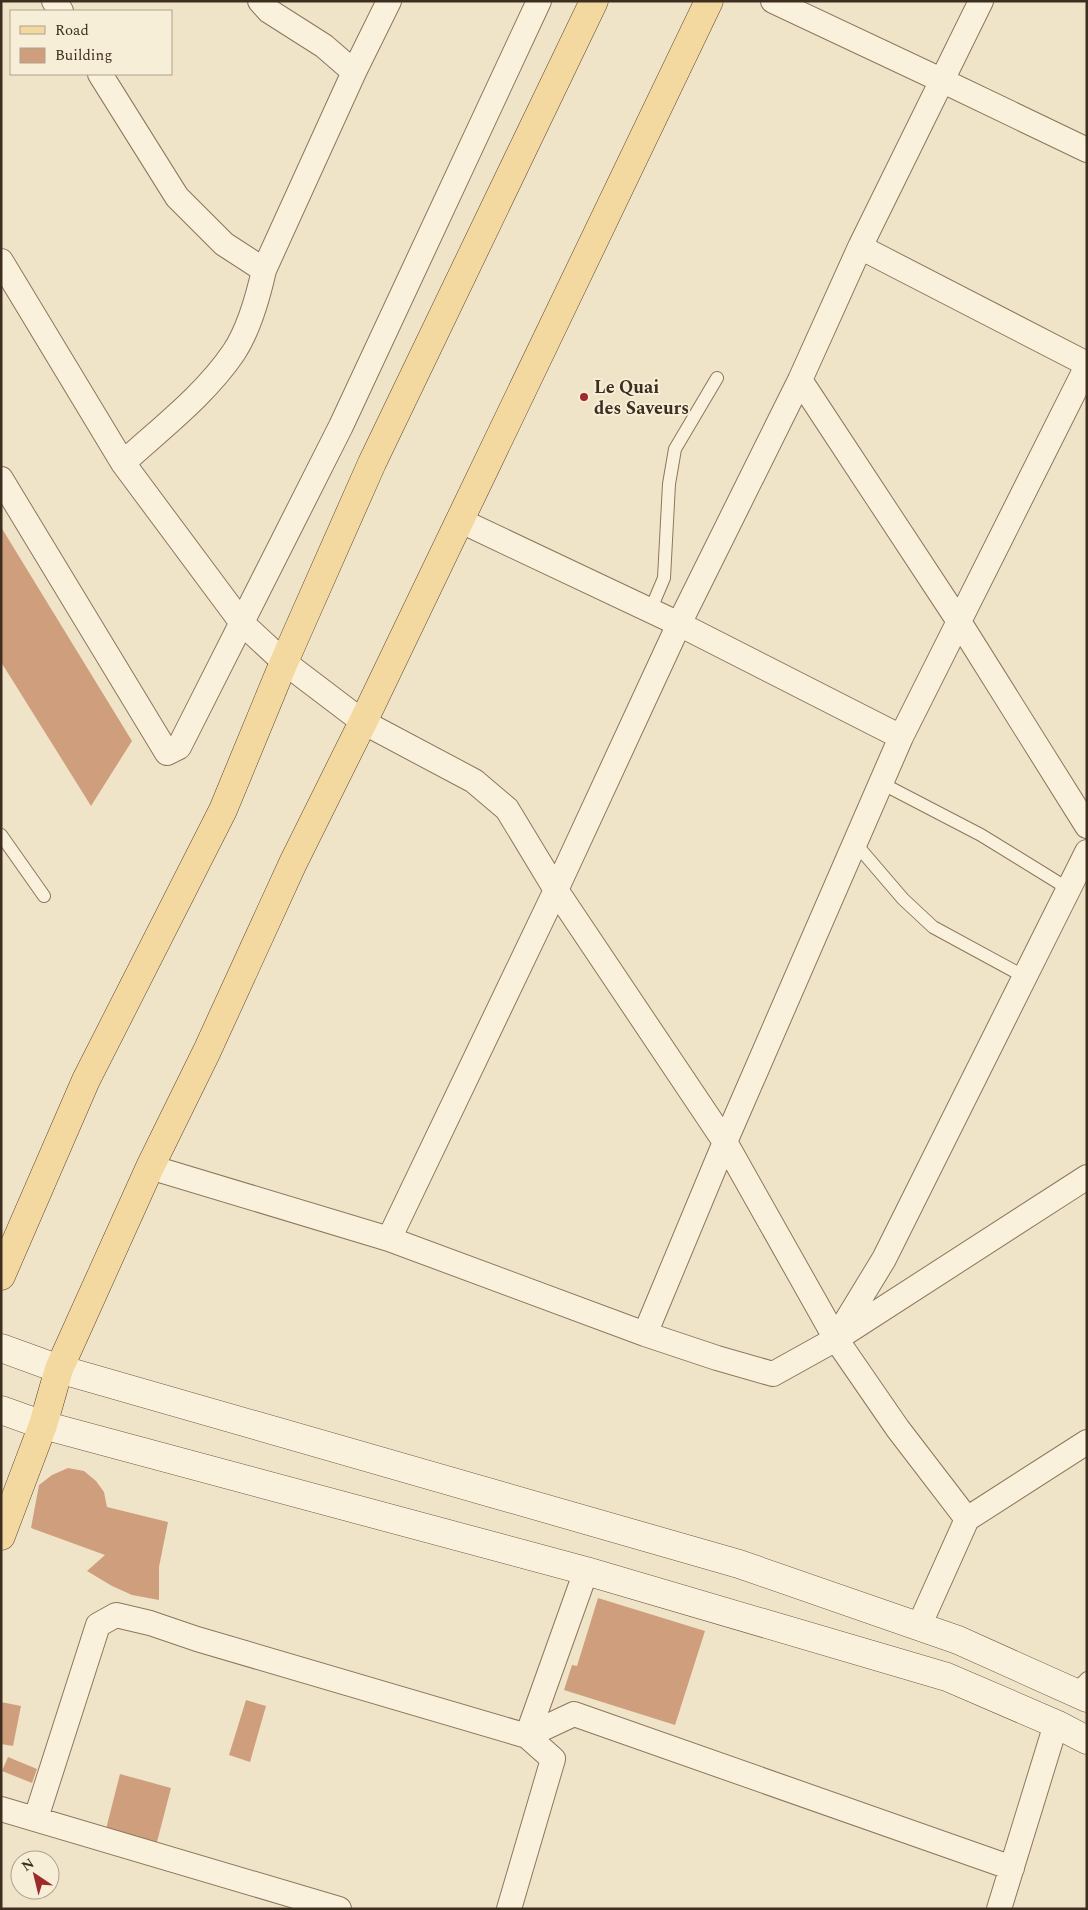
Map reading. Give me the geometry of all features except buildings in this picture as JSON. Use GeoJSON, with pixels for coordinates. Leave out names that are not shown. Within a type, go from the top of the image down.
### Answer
{"type":"FeatureCollection","features":[{"type":"Feature","properties":{"kind":"main road"},"geometry":{"type":"LineString","coordinates":[[1,1276],[86,1080],[223,810],[284,662],[372,463],[594,1]]}},
{"type":"Feature","properties":{"kind":"main road"},"geometry":{"type":"LineString","coordinates":[[1,1536],[43,1425],[59,1369],[150,1167],[207,1051],[293,863],[363,722],[709,1]]}},
{"type":"Feature","properties":{"kind":"main road"},"geometry":{"type":"LineString","coordinates":[[1,1348],[59,1369],[739,1564],[958,1640],[1082,1689]]}},
{"type":"Feature","properties":{"kind":"main road"},"geometry":{"type":"LineString","coordinates":[[1,1410],[43,1425],[586,1571],[947,1677],[1056,1724],[1087,1740]]}},
{"type":"Feature","properties":{"kind":"street"},"geometry":{"type":"LineString","coordinates":[[260,1],[269,10],[324,46],[354,72]]}},
{"type":"Feature","properties":{"kind":"street"},"geometry":{"type":"LineString","coordinates":[[123,463],[213,381],[235,350],[256,303],[264,270],[354,72],[389,1]]}},
{"type":"Feature","properties":{"kind":"street"},"geometry":{"type":"LineString","coordinates":[[1,479],[167,753],[179,747],[346,417],[538,1]]}},
{"type":"Feature","properties":{"kind":"street"},"geometry":{"type":"LineString","coordinates":[[773,1],[1087,150]]}},
{"type":"Feature","properties":{"kind":"street"},"geometry":{"type":"LineString","coordinates":[[389,1239],[556,890],[679,624],[800,380],[860,247],[981,1]]}},
{"type":"Feature","properties":{"kind":"street"},"geometry":{"type":"LineString","coordinates":[[101,75],[177,197],[224,244],[264,270]]}},
{"type":"Feature","properties":{"kind":"street"},"geometry":{"type":"LineString","coordinates":[[645,1334],[725,1142],[901,737],[1087,365],[860,247]]}},
{"type":"Feature","properties":{"kind":"street"},"geometry":{"type":"LineString","coordinates":[[1,261],[123,463],[242,623],[284,662],[363,722],[474,781],[507,809],[556,890],[725,1142],[836,1339],[898,1430],[967,1518]]}},
{"type":"Feature","properties":{"kind":"street"},"geometry":{"type":"LineString","coordinates":[[800,380],[958,620],[1087,826]]}},
{"type":"Feature","properties":{"kind":"street"},"geometry":{"type":"LineString","coordinates":[[459,520],[679,624],[901,737]]}},
{"type":"Feature","properties":{"kind":"street"},"geometry":{"type":"LineString","coordinates":[[836,1339],[884,1260],[1025,977],[1067,888],[1087,852]]}},
{"type":"Feature","properties":{"kind":"street"},"geometry":{"type":"LineString","coordinates":[[150,1167],[389,1239],[645,1334],[773,1374],[836,1339],[1087,1177]]}},
{"type":"Feature","properties":{"kind":"street"},"geometry":{"type":"LineString","coordinates":[[919,1626],[967,1518],[1087,1442]]}},
{"type":"Feature","properties":{"kind":"street"},"geometry":{"type":"LineString","coordinates":[[527,1736],[586,1571]]}},
{"type":"Feature","properties":{"kind":"street"},"geometry":{"type":"LineString","coordinates":[[36,1818],[98,1625],[116,1615],[150,1623],[197,1639],[527,1736],[553,1759],[509,1909]]}},
{"type":"Feature","properties":{"kind":"street"},"geometry":{"type":"LineString","coordinates":[[527,1736],[574,1714],[1012,1868]]}},
{"type":"Feature","properties":{"kind":"street"},"geometry":{"type":"LineString","coordinates":[[999,1909],[1056,1724]]}},
{"type":"Feature","properties":{"kind":"street"},"geometry":{"type":"LineString","coordinates":[[1,1809],[339,1909]]}},
{"type":"Feature","properties":{"kind":"lane"},"geometry":{"type":"LineString","coordinates":[[650,611],[664,578],[669,484],[675,450],[717,378]]}},
{"type":"Feature","properties":{"kind":"lane"},"geometry":{"type":"LineString","coordinates":[[881,783],[981,835],[1067,888]]}},
{"type":"Feature","properties":{"kind":"lane"},"geometry":{"type":"LineString","coordinates":[[1,835],[44,896]]}},
{"type":"Feature","properties":{"kind":"lane"},"geometry":{"type":"LineString","coordinates":[[855,843],[903,898],[933,927],[1025,977]]}},
{"type":"Feature","properties":{"kind":"place","name":"Le Quai des Saveurs"},"geometry":{"type":"Point","coordinates":[584,397]}}]}
